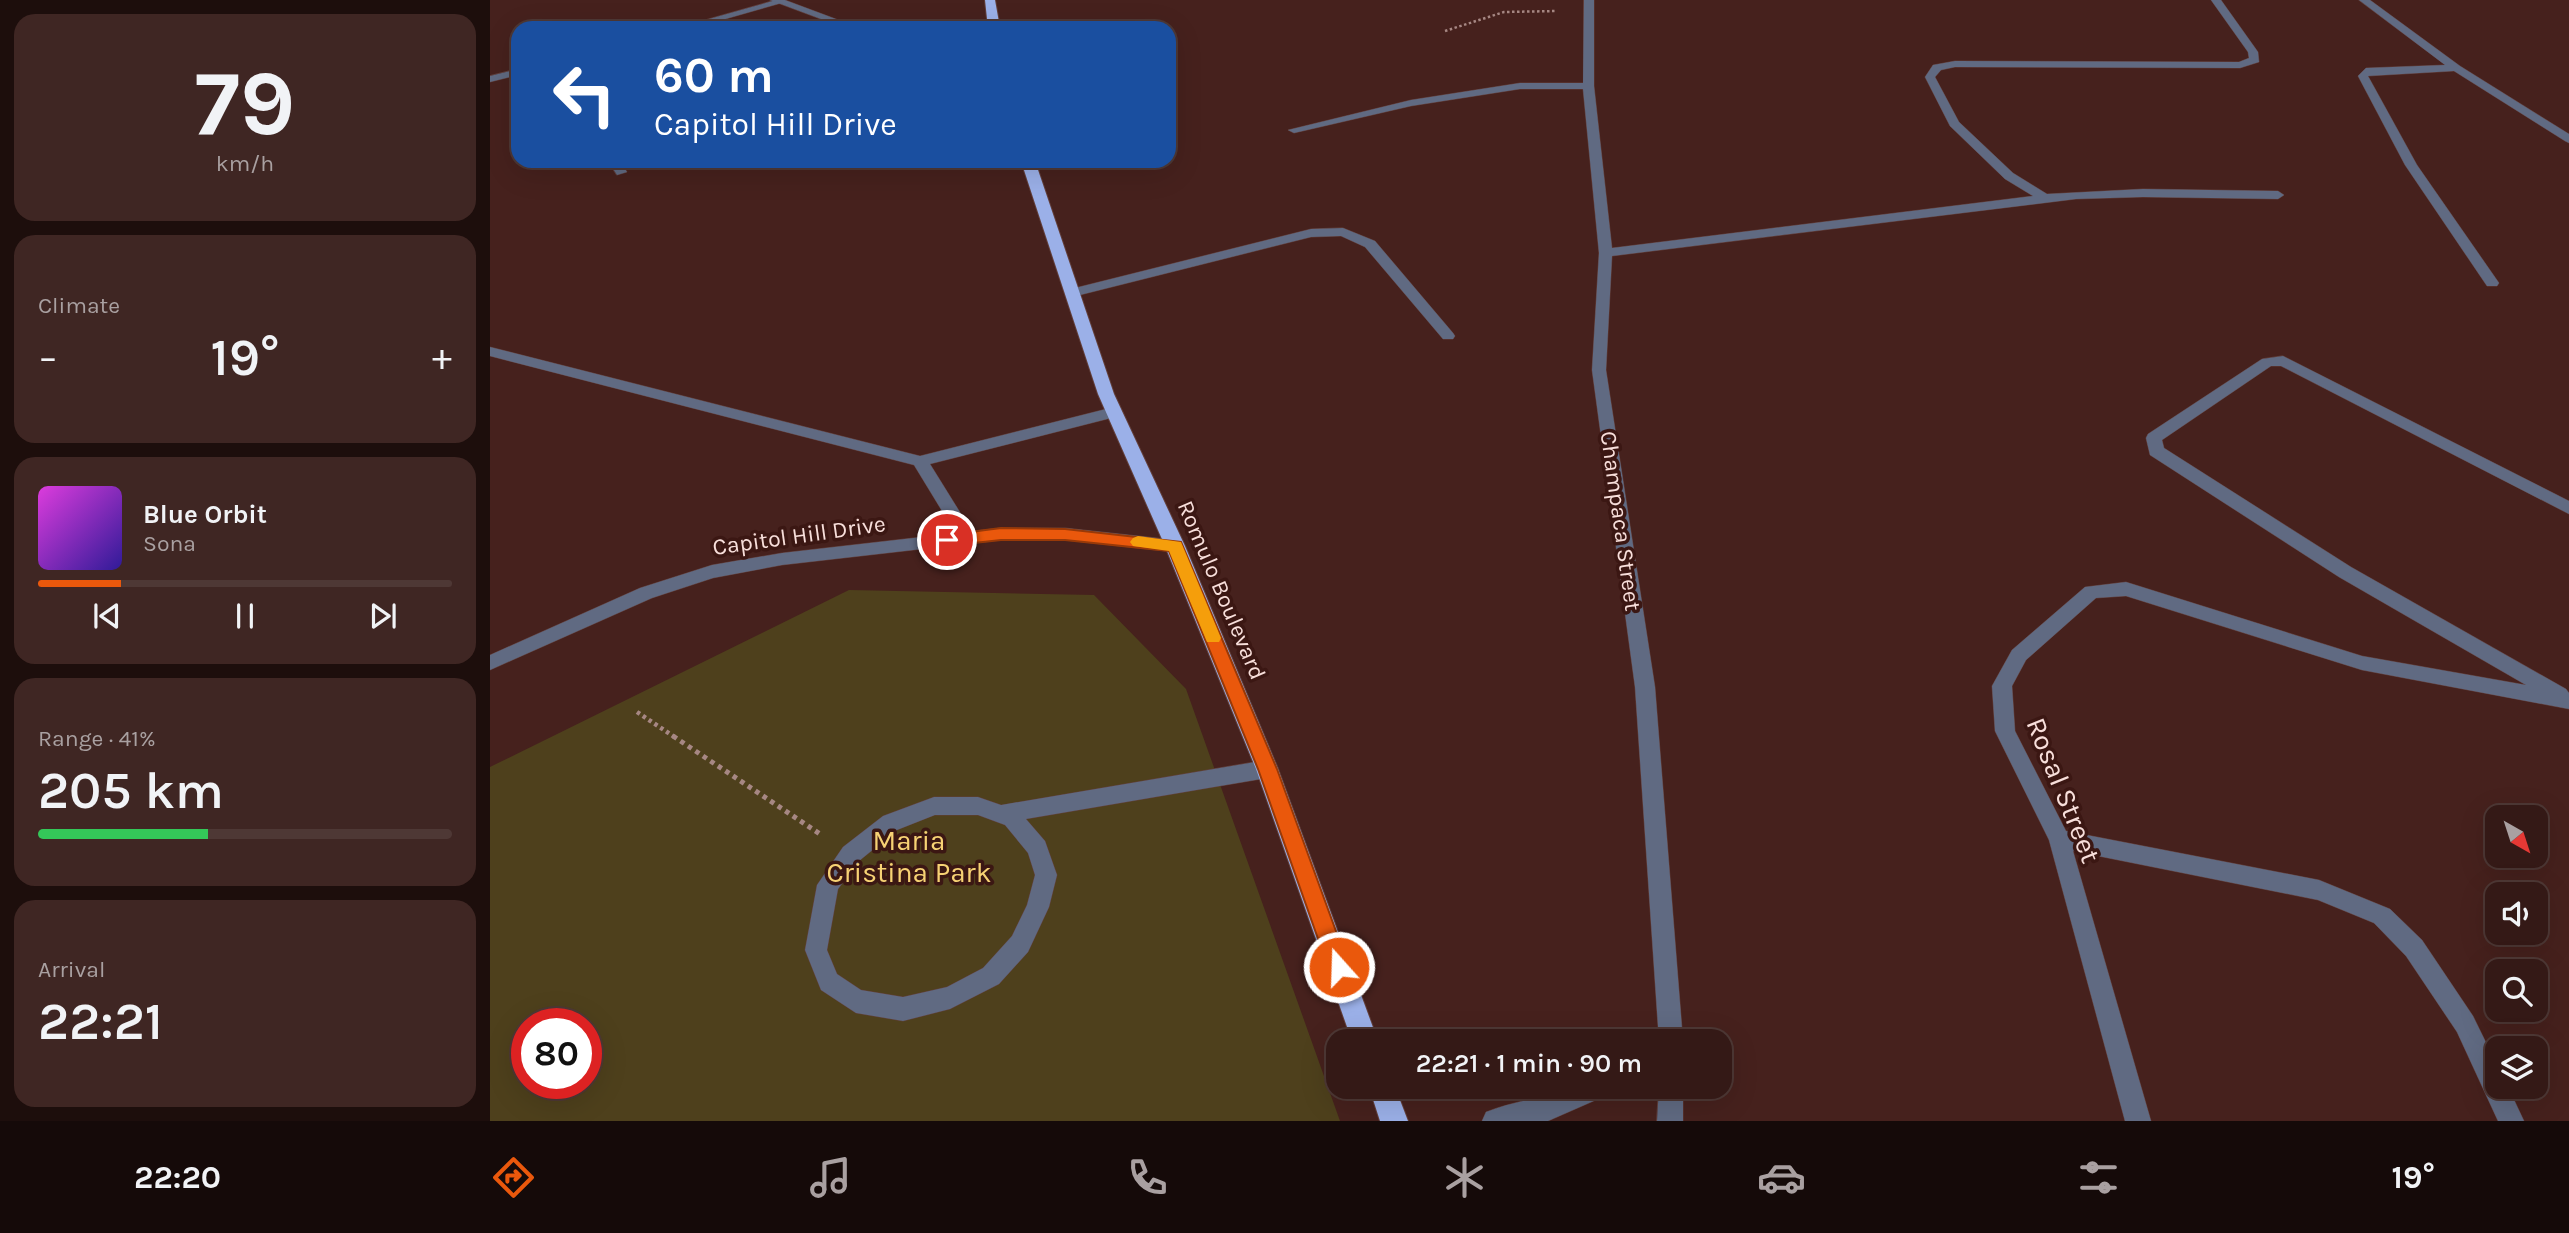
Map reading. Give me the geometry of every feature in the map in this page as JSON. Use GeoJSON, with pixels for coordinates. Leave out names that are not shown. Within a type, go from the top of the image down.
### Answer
{"type":"FeatureCollection","features":[{"type":"Feature","properties":{"kind":"highway"},"geometry":{"type":"LineString","coordinates":[[990,0],[993,21]]}},
{"type":"Feature","properties":{"kind":"highway","name":"Romulo Boulevard"},"geometry":{"type":"LineString","coordinates":[[1030,168],[1114,412],[1175,546],[1267,769],[1362,1029]]}},
{"type":"Feature","properties":{"kind":"highway"},"geometry":{"type":"LineString","coordinates":[[1386,1099],[1394,1121]]}},
{"type":"Feature","properties":{"kind":"street"},"geometry":{"type":"LineString","coordinates":[[2043,197],[2009,176],[1954,124],[1930,77],[1937,68],[1955,64],[2240,65],[2255,61],[2253,52],[2216,0]]}},
{"type":"Feature","properties":{"kind":"street"},"geometry":{"type":"LineString","coordinates":[[2364,0],[2456,68],[2569,139]]}},
{"type":"Feature","properties":{"kind":"street"},"geometry":{"type":"LineString","coordinates":[[707,21],[778,1],[835,21]]}},
{"type":"Feature","properties":{"kind":"street","name":"Champaca Street"},"geometry":{"type":"LineString","coordinates":[[1589,6],[1588,86],[1606,253],[1599,370],[1645,687],[1670,1029]]}},
{"type":"Feature","properties":{"kind":"street"},"geometry":{"type":"LineString","coordinates":[[2456,68],[2365,71],[2363,76],[2411,165],[2492,283]]}},
{"type":"Feature","properties":{"kind":"street"},"geometry":{"type":"LineString","coordinates":[[490,79],[511,74]]}},
{"type":"Feature","properties":{"kind":"street"},"geometry":{"type":"LineString","coordinates":[[1294,130],[1411,103],[1520,86],[1588,86]]}},
{"type":"Feature","properties":{"kind":"street"},"geometry":{"type":"LineString","coordinates":[[1606,253],[1997,206],[2043,197],[2082,194],[2278,195]]}},
{"type":"Feature","properties":{"kind":"street"},"geometry":{"type":"LineString","coordinates":[[1072,293],[1311,233],[1343,232],[1370,244],[1448,336]]}},
{"type":"Feature","properties":{"kind":"street"},"geometry":{"type":"LineString","coordinates":[[490,351],[920,461],[1114,412]]}},
{"type":"Feature","properties":{"kind":"street"},"geometry":{"type":"LineString","coordinates":[[2569,508],[2283,360],[2267,362],[2154,438],[2156,450],[2345,572],[2569,701]]}},
{"type":"Feature","properties":{"kind":"street"},"geometry":{"type":"LineString","coordinates":[[920,461],[967,538]]}},
{"type":"Feature","properties":{"kind":"street","name":"Capitol Hill Drive"},"geometry":{"type":"LineString","coordinates":[[490,663],[646,593],[712,572],[849,549],[1001,534],[1065,534],[1175,546]]}},
{"type":"Feature","properties":{"kind":"street","name":"Rosal Street"},"geometry":{"type":"LineString","coordinates":[[2138,1121],[2059,839],[2005,731],[2002,686],[2019,655],[2091,592],[2126,589],[2362,663],[2569,701]]}},
{"type":"Feature","properties":{"kind":"street"},"geometry":{"type":"LineString","coordinates":[[1002,814],[1267,769]]}},
{"type":"Feature","properties":{"kind":"street"},"geometry":{"type":"LineString","coordinates":[[934,806],[978,806],[1013,818],[1037,848],[1046,875],[1038,908],[1020,944],[991,976],[950,998],[903,1009],[856,1000],[829,982],[816,950],[828,885],[851,854],[890,823],[934,806]]}},
{"type":"Feature","properties":{"kind":"street"},"geometry":{"type":"LineString","coordinates":[[2059,839],[2319,890],[2382,916],[2414,948],[2465,1024],[2511,1121]]}},
{"type":"Feature","properties":{"kind":"street"},"geometry":{"type":"LineString","coordinates":[[1495,1121],[1550,1108],[1570,1099]]}},
{"type":"Feature","properties":{"kind":"street"},"geometry":{"type":"LineString","coordinates":[[1670,1121],[1671,1099]]}},
{"type":"Feature","properties":{"kind":"path"},"geometry":{"type":"LineString","coordinates":[[1445,31],[1486,17],[1520,10],[1589,6]]}},
{"type":"Feature","properties":{"kind":"path"},"geometry":{"type":"LineString","coordinates":[[637,712],[851,854]]}},
{"type":"Feature","properties":{"kind":"green space","name":"Maria Cristina Park"},"geometry":{"type":"Polygon","coordinates":[[[849,590],[1094,595],[1186,689],[1326,1082],[1326,1099],[1332,1099],[1340,1121],[490,1121],[490,767],[849,590]]]}},
{"type":"Feature","properties":{"kind":"slow traffic"},"geometry":{"type":"LineString","coordinates":[[1138,542],[1175,546],[1213,638]]}},
{"type":"Feature","properties":{"kind":"route"},"geometry":{"type":"LineString","coordinates":[[947,540],[1001,534],[1065,534],[1175,546],[1267,769],[1339,967]]}}]}
